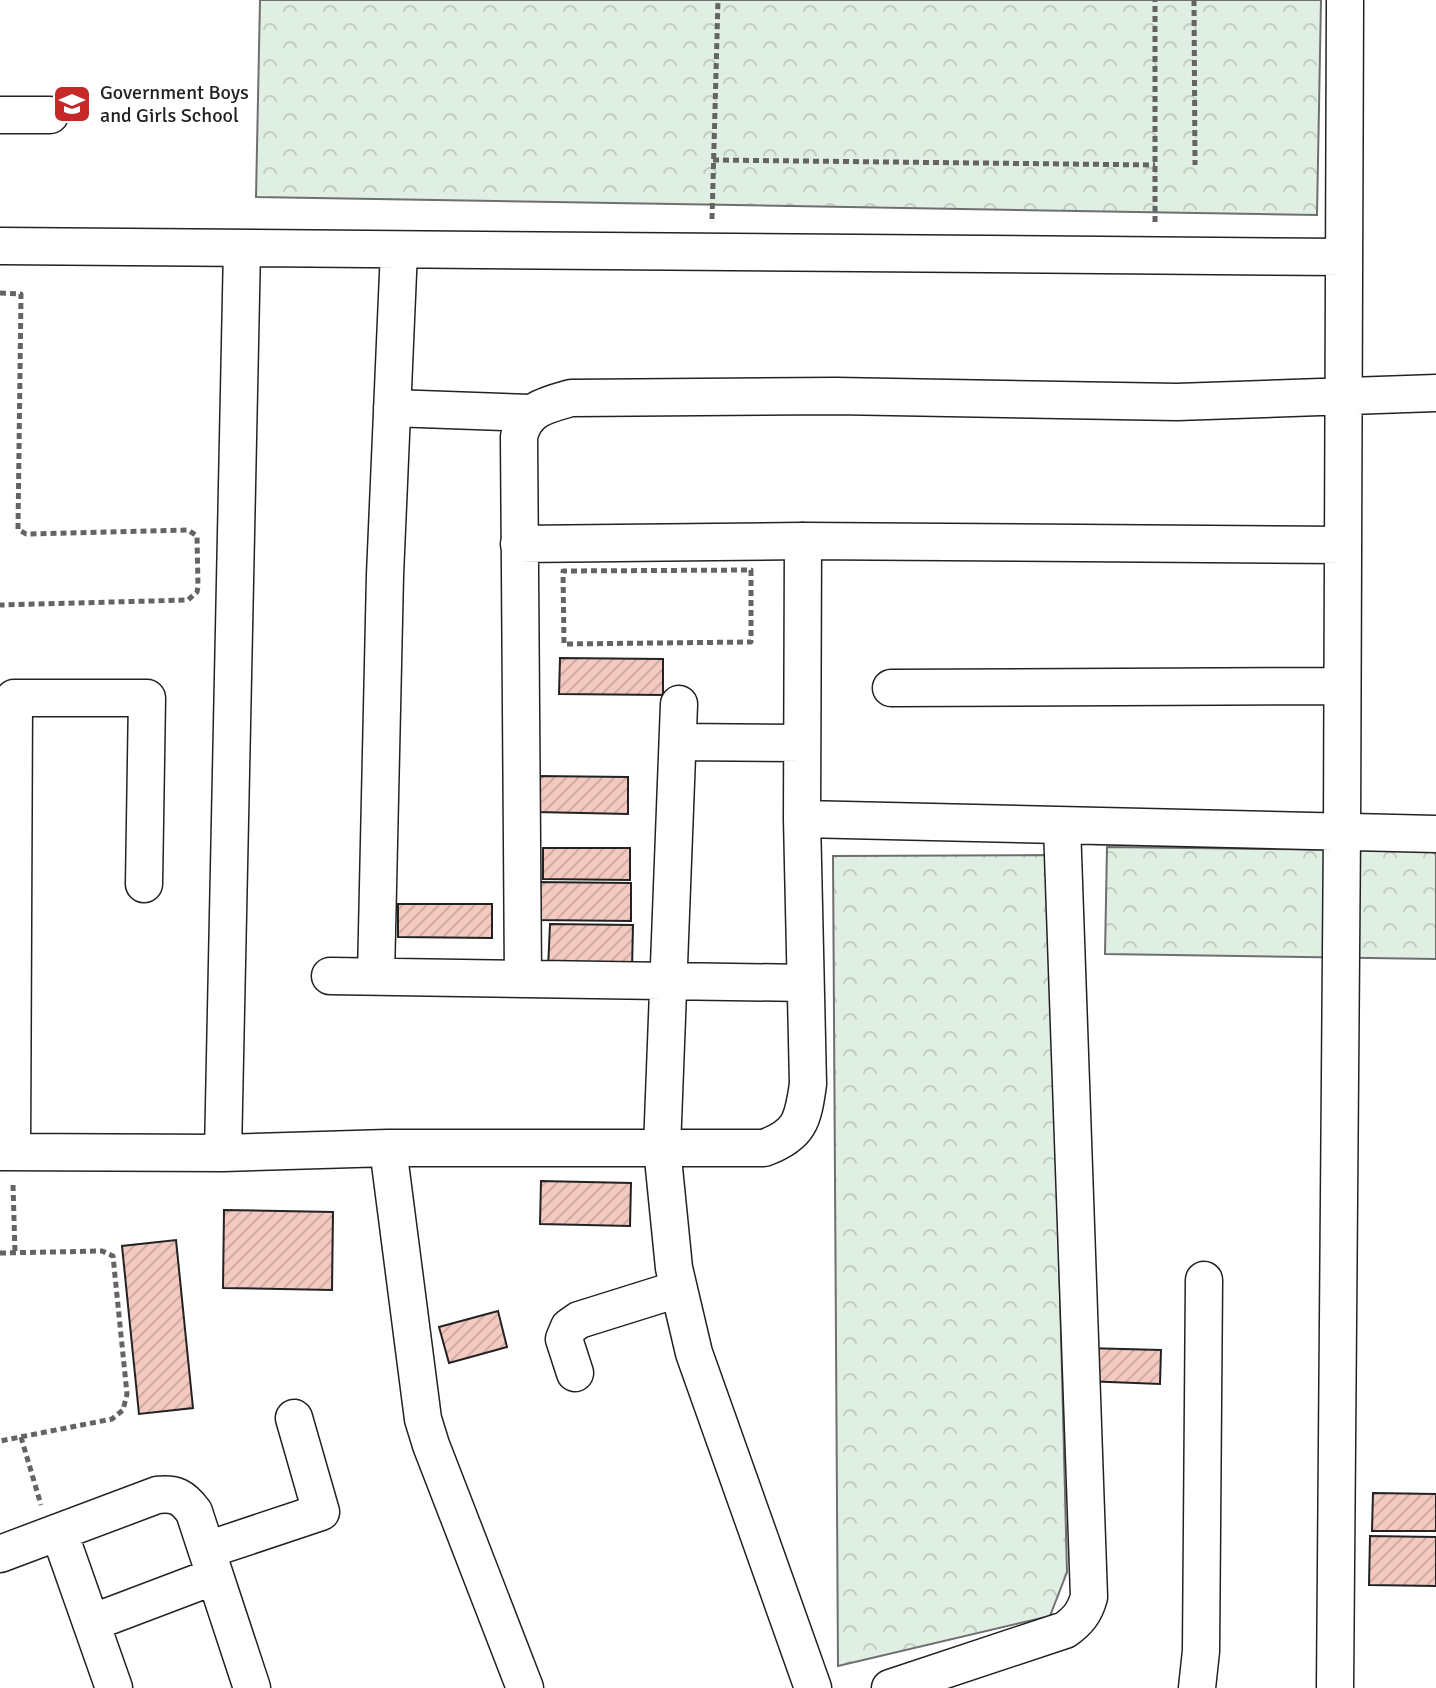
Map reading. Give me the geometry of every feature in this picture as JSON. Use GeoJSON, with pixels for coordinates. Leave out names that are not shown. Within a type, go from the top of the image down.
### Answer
{"type":"FeatureCollection","features":[{"type":"Feature","properties":{"kind":"street"},"geometry":{"type":"LineString","coordinates":[[1335,1688],[1345,0]]}},
{"type":"Feature","properties":{"kind":"street"},"geometry":{"type":"LineString","coordinates":[[0,115],[50,115]]}},
{"type":"Feature","properties":{"kind":"street"},"geometry":{"type":"LineString","coordinates":[[0,246],[1344,257]]}},
{"type":"Feature","properties":{"kind":"street"},"geometry":{"type":"LineString","coordinates":[[223,1153],[242,248]]}},
{"type":"Feature","properties":{"kind":"street"},"geometry":{"type":"LineString","coordinates":[[376,976],[385,575],[399,250]]}},
{"type":"Feature","properties":{"kind":"street"},"geometry":{"type":"LineString","coordinates":[[523,978],[519,437],[521,425],[530,413],[571,398],[836,396],[1177,402],[1436,393]]}},
{"type":"Feature","properties":{"kind":"street"},"geometry":{"type":"LineString","coordinates":[[392,408],[530,413]]}},
{"type":"Feature","properties":{"kind":"street"},"geometry":{"type":"LineString","coordinates":[[519,544],[803,541],[1342,545]]}},
{"type":"Feature","properties":{"kind":"street"},"geometry":{"type":"LineString","coordinates":[[144,884],[147,698],[14,698],[6,1152],[764,1148],[786,1140],[804,1113],[808,1084],[802,819],[803,541]]}},
{"type":"Feature","properties":{"kind":"street"},"geometry":{"type":"LineString","coordinates":[[891,688],[1342,686]]}},
{"type":"Feature","properties":{"kind":"street"},"geometry":{"type":"LineString","coordinates":[[679,704],[662,1148],[674,1268],[694,1353],[813,1688]]}},
{"type":"Feature","properties":{"kind":"street"},"geometry":{"type":"LineString","coordinates":[[678,742],[802,743]]}},
{"type":"Feature","properties":{"kind":"street"},"geometry":{"type":"LineString","coordinates":[[802,819],[1436,834]]}},
{"type":"Feature","properties":{"kind":"street"},"geometry":{"type":"LineString","coordinates":[[890,1688],[1065,1630],[1077,1621],[1089,1597],[1062,826]]}},
{"type":"Feature","properties":{"kind":"street"},"geometry":{"type":"LineString","coordinates":[[330,976],[805,983]]}},
{"type":"Feature","properties":{"kind":"street"},"geometry":{"type":"LineString","coordinates":[[388,1148],[423,1419],[525,1688]]}},
{"type":"Feature","properties":{"kind":"street"},"geometry":{"type":"LineString","coordinates":[[1197,1688],[1201,1651],[1204,1280]]}},
{"type":"Feature","properties":{"kind":"street"},"geometry":{"type":"LineString","coordinates":[[575,1373],[564,1339],[569,1327],[579,1320],[678,1289]]}},
{"type":"Feature","properties":{"kind":"street"},"geometry":{"type":"LineString","coordinates":[[91,1623],[321,1512],[294,1418]]}},
{"type":"Feature","properties":{"kind":"street"},"geometry":{"type":"LineString","coordinates":[[0,1554],[157,1495],[173,1493],[185,1500],[194,1512],[252,1688]]}},
{"type":"Feature","properties":{"kind":"street"},"geometry":{"type":"LineString","coordinates":[[55,1534],[114,1688]]}},
{"type":"Feature","properties":{"kind":"path"},"geometry":{"type":"LineString","coordinates":[[711,252],[718,0]]}},
{"type":"Feature","properties":{"kind":"path"},"geometry":{"type":"LineString","coordinates":[[1155,0],[1155,255]]}},
{"type":"Feature","properties":{"kind":"path"},"geometry":{"type":"LineString","coordinates":[[1194,0],[1195,165]]}},
{"type":"Feature","properties":{"kind":"path"},"geometry":{"type":"LineString","coordinates":[[713,160],[1155,165]]}},
{"type":"Feature","properties":{"kind":"path"},"geometry":{"type":"LineString","coordinates":[[0,293],[21,294],[18,529],[26,534],[188,530],[197,536],[198,587],[188,600],[0,605]]}},
{"type":"Feature","properties":{"kind":"path"},"geometry":{"type":"LineString","coordinates":[[751,570],[753,611],[751,642],[564,644],[563,571],[751,570]]}},
{"type":"Feature","properties":{"kind":"path"},"geometry":{"type":"LineString","coordinates":[[6,1152],[15,1253]]}},
{"type":"Feature","properties":{"kind":"path"},"geometry":{"type":"LineString","coordinates":[[0,1253],[102,1251],[113,1256],[127,1394],[123,1410],[112,1419],[0,1441]]}},
{"type":"Feature","properties":{"kind":"path"},"geometry":{"type":"LineString","coordinates":[[21,1437],[55,1534]]}},
{"type":"Feature","properties":{"kind":"green space"},"geometry":{"type":"Polygon","coordinates":[[[260,0],[1321,0],[1317,215],[256,197],[260,0]]]}},
{"type":"Feature","properties":{"kind":"green space"},"geometry":{"type":"Polygon","coordinates":[[[1107,847],[1436,851],[1436,959],[1105,954],[1107,847]]]}},
{"type":"Feature","properties":{"kind":"green space"},"geometry":{"type":"Polygon","coordinates":[[[1049,855],[1067,1572],[1050,1616],[838,1666],[833,856],[1049,855]]]}},
{"type":"Feature","properties":{"kind":"building"},"geometry":{"type":"Polygon","coordinates":[[[560,658],[663,659],[663,695],[559,694],[560,658]]]}},
{"type":"Feature","properties":{"kind":"building"},"geometry":{"type":"Polygon","coordinates":[[[537,776],[628,777],[628,814],[536,812],[537,776]]]}},
{"type":"Feature","properties":{"kind":"building"},"geometry":{"type":"Polygon","coordinates":[[[543,848],[630,848],[630,880],[543,879],[543,848]]]}},
{"type":"Feature","properties":{"kind":"building"},"geometry":{"type":"Polygon","coordinates":[[[535,882],[631,883],[631,921],[534,920],[535,882]]]}},
{"type":"Feature","properties":{"kind":"building"},"geometry":{"type":"Polygon","coordinates":[[[398,904],[492,904],[492,938],[398,937],[398,904]]]}},
{"type":"Feature","properties":{"kind":"building"},"geometry":{"type":"Polygon","coordinates":[[[550,924],[633,925],[632,970],[548,969],[550,924]]]}},
{"type":"Feature","properties":{"kind":"building"},"geometry":{"type":"Polygon","coordinates":[[[541,1181],[631,1183],[630,1226],[540,1224],[541,1181]]]}},
{"type":"Feature","properties":{"kind":"building"},"geometry":{"type":"Polygon","coordinates":[[[224,1210],[333,1212],[332,1290],[223,1288],[224,1210]]]}},
{"type":"Feature","properties":{"kind":"building"},"geometry":{"type":"Polygon","coordinates":[[[176,1240],[193,1408],[139,1414],[122,1246],[176,1240]]]}},
{"type":"Feature","properties":{"kind":"building"},"geometry":{"type":"Polygon","coordinates":[[[498,1311],[507,1347],[449,1363],[439,1327],[498,1311]]]}},
{"type":"Feature","properties":{"kind":"building"},"geometry":{"type":"Polygon","coordinates":[[[1085,1348],[1161,1350],[1160,1384],[1084,1381],[1085,1348]]]}},
{"type":"Feature","properties":{"kind":"building"},"geometry":{"type":"Polygon","coordinates":[[[1373,1493],[1436,1494],[1436,1531],[1372,1531],[1373,1493]]]}},
{"type":"Feature","properties":{"kind":"building"},"geometry":{"type":"Polygon","coordinates":[[[1370,1536],[1436,1537],[1436,1586],[1369,1585],[1370,1536]]]}},
{"type":"Feature","properties":{"kind":"place","name":"Government Boys and Girls School"},"geometry":{"type":"Point","coordinates":[72,104]}}]}
